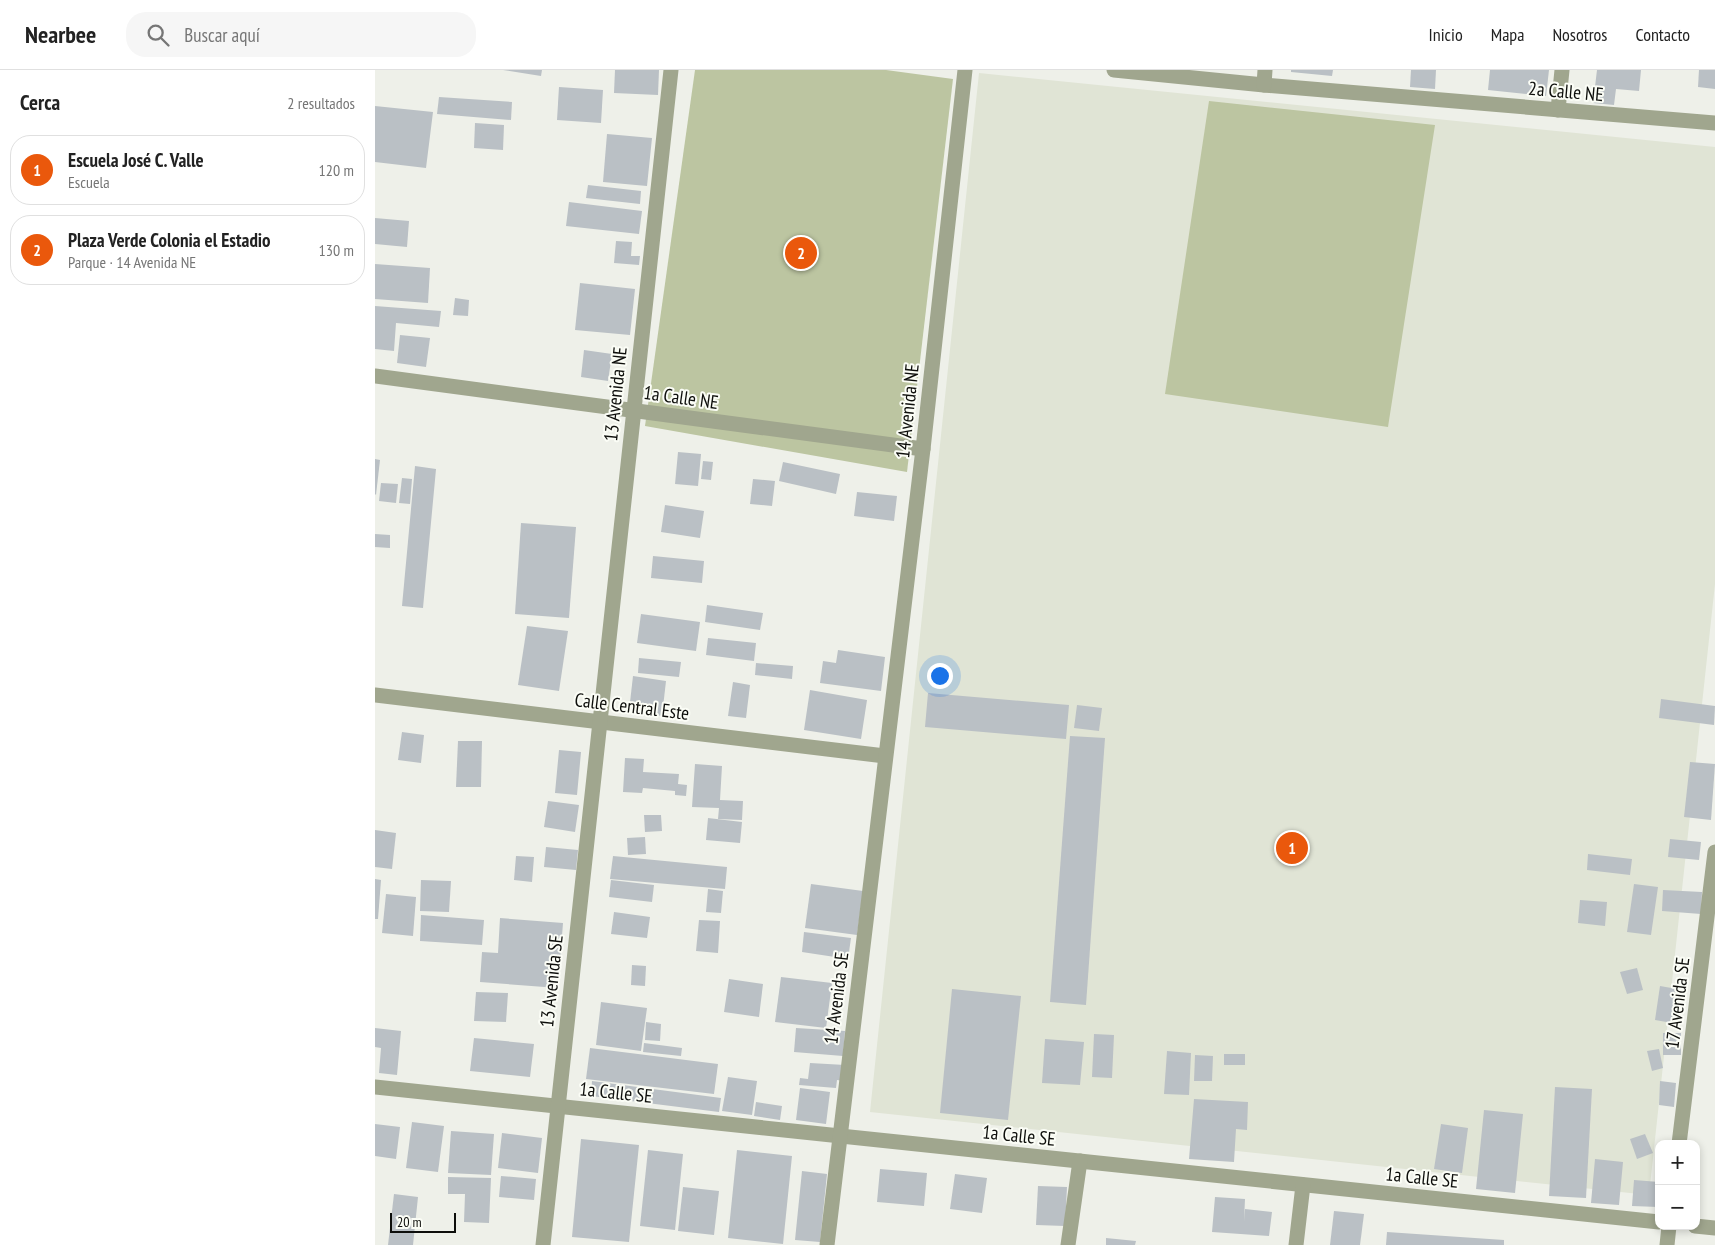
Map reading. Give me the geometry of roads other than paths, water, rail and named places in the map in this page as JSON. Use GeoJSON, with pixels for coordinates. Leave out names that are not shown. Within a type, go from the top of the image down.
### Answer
{"type":"FeatureCollection","features":[{"type":"Feature","properties":{"kind":"street","name":"13 Avenida NE"},"geometry":{"type":"LineString","coordinates":[[599,722],[671,70]]}},
{"type":"Feature","properties":{"kind":"street","name":"14 Avenida NE"},"geometry":{"type":"LineString","coordinates":[[885,756],[923,449],[965,70]]}},
{"type":"Feature","properties":{"kind":"street","name":"2a Calle NE"},"geometry":{"type":"LineString","coordinates":[[1114,70],[1265,78],[1558,110],[1715,123]]}},
{"type":"Feature","properties":{"kind":"street"},"geometry":{"type":"LineString","coordinates":[[1558,110],[1561,70]]}},
{"type":"Feature","properties":{"kind":"street","name":"1a Calle NE"},"geometry":{"type":"LineString","coordinates":[[375,376],[923,449]]}},
{"type":"Feature","properties":{"kind":"street","name":"Calle Central Este"},"geometry":{"type":"LineString","coordinates":[[375,695],[885,756]]}},
{"type":"Feature","properties":{"kind":"street","name":"13 Avenida SE"},"geometry":{"type":"LineString","coordinates":[[543,1245],[599,722]]}},
{"type":"Feature","properties":{"kind":"street","name":"14 Avenida SE"},"geometry":{"type":"LineString","coordinates":[[827,1245],[885,756]]}},
{"type":"Feature","properties":{"kind":"street","name":"17 Avenida SE"},"geometry":{"type":"LineString","coordinates":[[1680,1140],[1715,861]]}},
{"type":"Feature","properties":{"kind":"street","name":"1a Calle SE"},"geometry":{"type":"LineString","coordinates":[[375,1087],[1655,1222]]}},
{"type":"Feature","properties":{"kind":"street"},"geometry":{"type":"LineString","coordinates":[[1068,1245],[1080,1161]]}},
{"type":"Feature","properties":{"kind":"street"},"geometry":{"type":"LineString","coordinates":[[1297,1245],[1303,1185]]}},
{"type":"Feature","properties":{"kind":"street"},"geometry":{"type":"LineString","coordinates":[[1700,1226],[1715,1228]]}},
{"type":"Feature","properties":{"kind":"street"},"geometry":{"type":"LineString","coordinates":[[1667,1245],[1669,1230]]}},
{"type":"Feature","properties":{"kind":"place","name":"Plaza Verde Colonia el Estadio"},"geometry":{"type":"Point","coordinates":[801,253]}},
{"type":"Feature","properties":{"kind":"place","name":"Escuela José C. Valle"},"geometry":{"type":"Point","coordinates":[1292,848]}}]}
